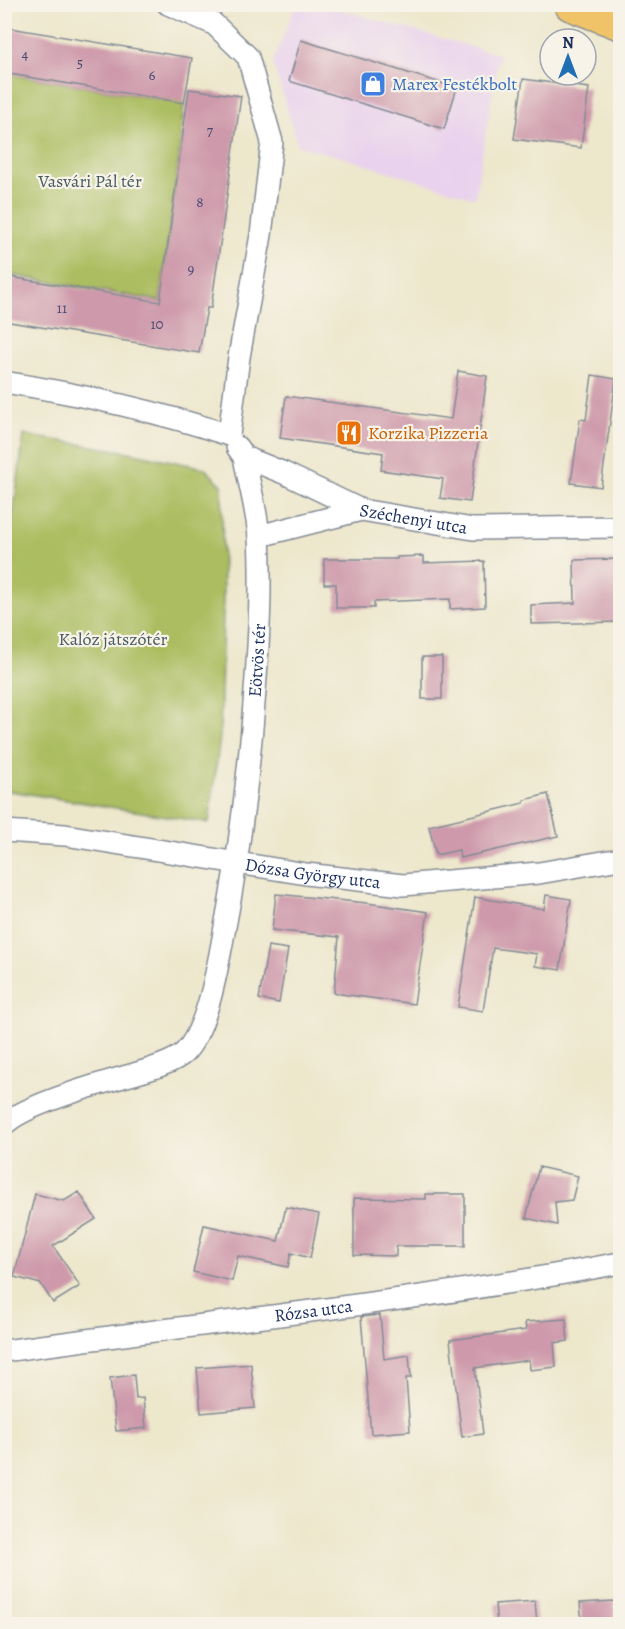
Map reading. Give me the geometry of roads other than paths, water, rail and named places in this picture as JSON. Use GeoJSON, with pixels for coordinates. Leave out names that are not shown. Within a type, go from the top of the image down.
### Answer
{"type":"FeatureCollection","features":[{"type":"Feature","properties":{"kind":"main road"},"geometry":{"type":"LineString","coordinates":[[571,4],[621,23]]}},
{"type":"Feature","properties":{"kind":"street"},"geometry":{"type":"LineString","coordinates":[[168,4],[214,24],[248,57],[272,142],[261,235],[239,357],[229,435]]}},
{"type":"Feature","properties":{"kind":"street"},"geometry":{"type":"LineString","coordinates":[[4,382],[38,387],[186,421],[229,435],[244,457]]}},
{"type":"Feature","properties":{"kind":"street","name":"Széchenyi utca"},"geometry":{"type":"LineString","coordinates":[[244,457],[284,473],[361,510],[473,529],[621,527]]}},
{"type":"Feature","properties":{"kind":"street","name":"Eötvös tér"},"geometry":{"type":"LineString","coordinates":[[4,1125],[11,1118],[43,1104],[95,1085],[154,1068],[183,1054],[200,1031],[216,975],[238,862],[250,759],[260,619],[259,536],[244,457]]}},
{"type":"Feature","properties":{"kind":"street"},"geometry":{"type":"LineString","coordinates":[[259,536],[361,510]]}},
{"type":"Feature","properties":{"kind":"street","name":"Dózsa György utca"},"geometry":{"type":"LineString","coordinates":[[4,831],[64,835],[306,874],[403,885],[539,873],[621,860]]}},
{"type":"Feature","properties":{"kind":"street","name":"Rózsa utca"},"geometry":{"type":"LineString","coordinates":[[4,1351],[377,1303],[554,1276],[621,1263]]}},
{"type":"Feature","properties":{"kind":"place","name":"Marex Festékbolt"},"geometry":{"type":"Point","coordinates":[373,84]}},
{"type":"Feature","properties":{"kind":"place","name":"Korzika Pizzeria"},"geometry":{"type":"Point","coordinates":[349,433]}},
{"type":"Feature","properties":{"kind":"park label","name":"Vasvári Pál tér"},"geometry":{"type":"Point","coordinates":[90,181]}},
{"type":"Feature","properties":{"kind":"park label","name":"Kalóz játszótér"},"geometry":{"type":"Point","coordinates":[113,639]}}]}
